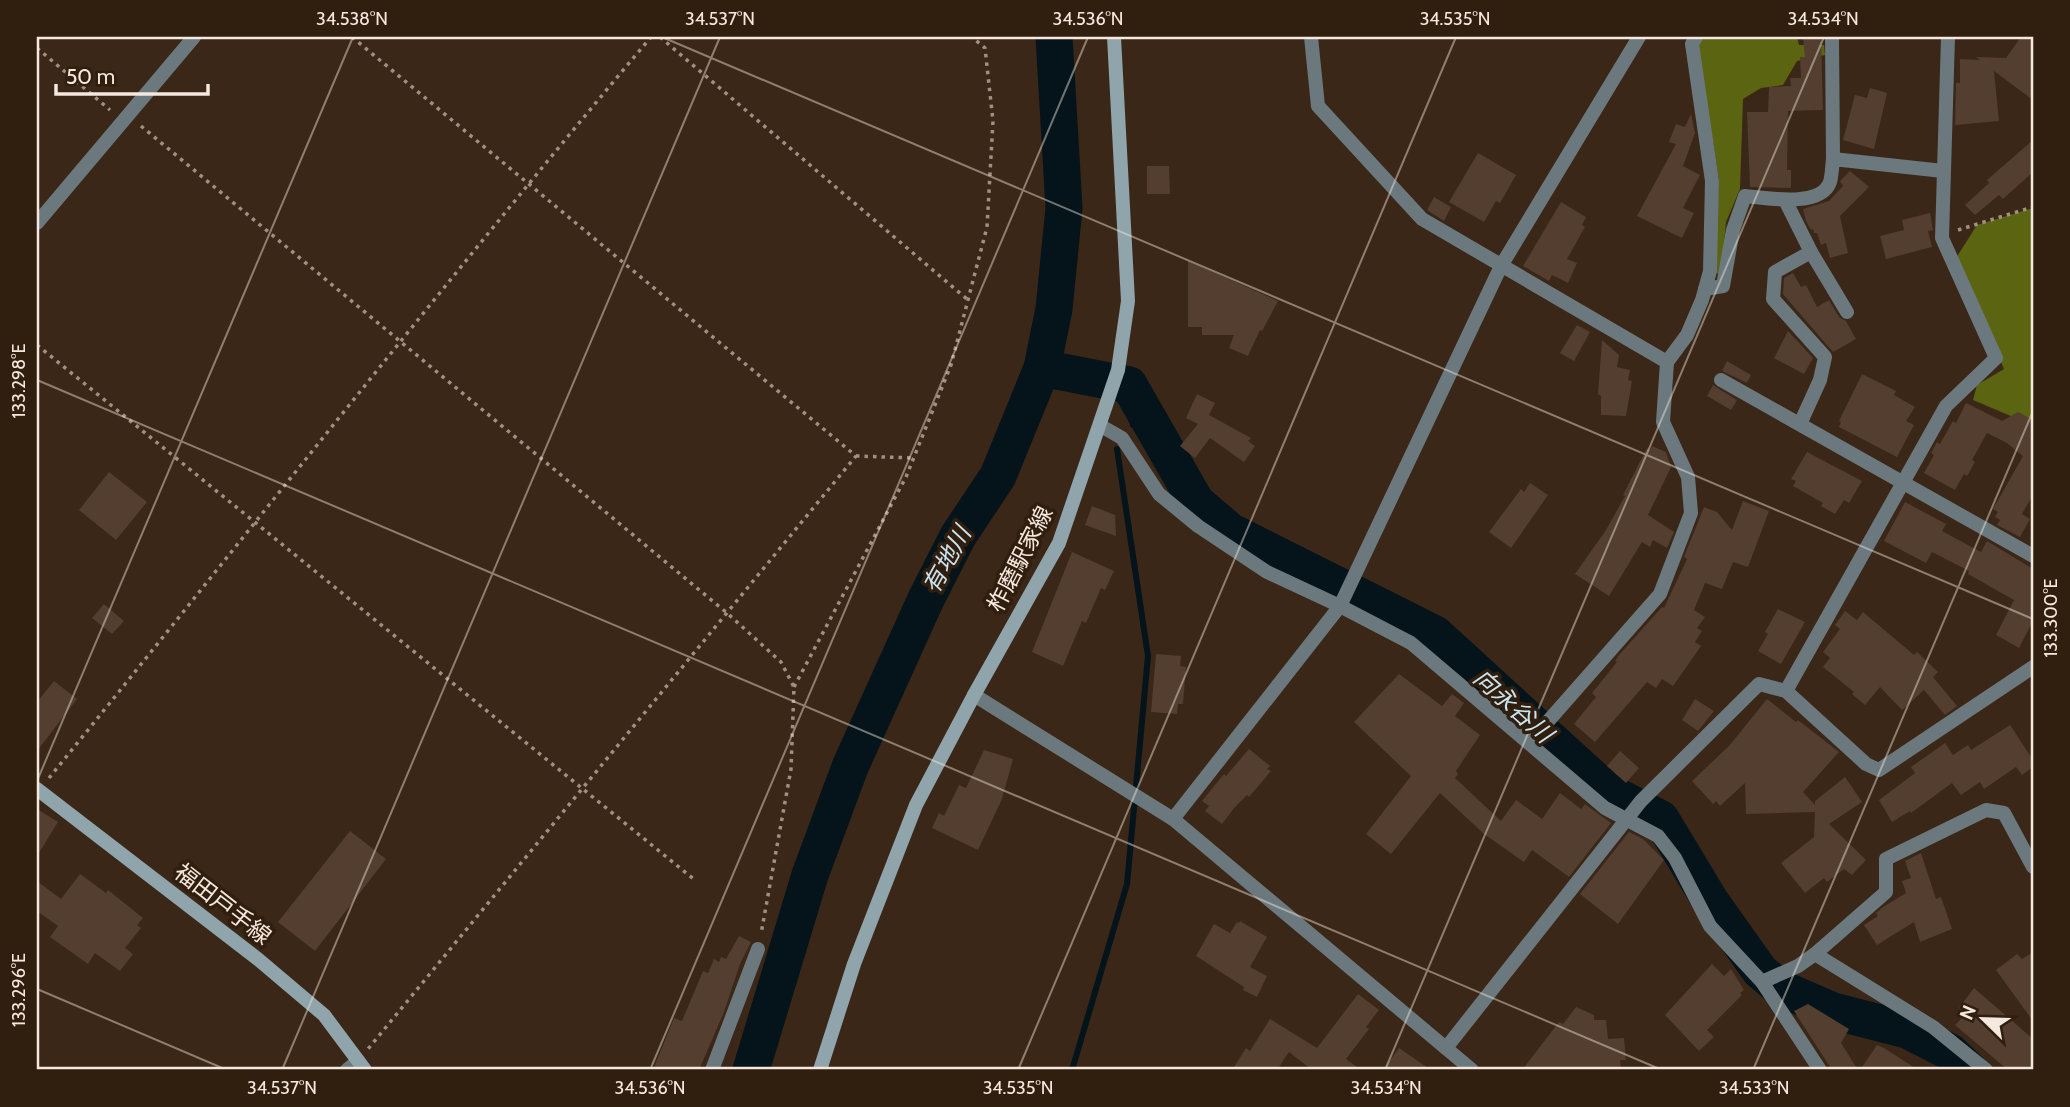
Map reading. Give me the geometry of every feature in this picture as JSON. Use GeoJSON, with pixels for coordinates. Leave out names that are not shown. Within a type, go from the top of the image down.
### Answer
{"type":"FeatureCollection","features":[{"type":"Feature","properties":{"kind":"main road","name":"柞磨駅家線"},"geometry":{"type":"LineString","coordinates":[[820,1070],[854,964],[916,805],[1059,543],[1118,370],[1128,301],[1114,37]]}},
{"type":"Feature","properties":{"kind":"main road","name":"福田戸手線"},"geometry":{"type":"LineString","coordinates":[[37,790],[259,960],[315,1007],[324,1015],[357,1067]]}},
{"type":"Feature","properties":{"kind":"street"},"geometry":{"type":"LineString","coordinates":[[37,223],[194,37]]}},
{"type":"Feature","properties":{"kind":"street"},"geometry":{"type":"LineString","coordinates":[[1311,37],[1318,106],[1422,219],[1667,362]]}},
{"type":"Feature","properties":{"kind":"street"},"geometry":{"type":"LineString","coordinates":[[1173,820],[1340,606],[1501,266],[1639,37]]}},
{"type":"Feature","properties":{"kind":"street"},"geometry":{"type":"LineString","coordinates":[[1529,743],[1660,594],[1691,513],[1688,477],[1663,422],[1667,362],[1687,335],[1710,271],[1712,181],[1692,44],[1696,37]]}},
{"type":"Feature","properties":{"kind":"street"},"geometry":{"type":"LineString","coordinates":[[1705,289],[1723,286],[1733,230],[1745,196],[1785,200],[1816,197],[1829,184],[1833,159],[1832,37]]}},
{"type":"Feature","properties":{"kind":"street"},"geometry":{"type":"LineString","coordinates":[[1786,691],[1946,405],[1996,358],[1941,239],[1948,37]]}},
{"type":"Feature","properties":{"kind":"street"},"geometry":{"type":"LineString","coordinates":[[1833,159],[1944,172]]}},
{"type":"Feature","properties":{"kind":"street"},"geometry":{"type":"LineString","coordinates":[[1785,200],[1811,252],[1847,312]]}},
{"type":"Feature","properties":{"kind":"street"},"geometry":{"type":"LineString","coordinates":[[1800,424],[1820,380],[1825,357],[1773,299],[1775,272],[1811,252]]}},
{"type":"Feature","properties":{"kind":"street"},"geometry":{"type":"LineString","coordinates":[[1721,380],[2033,556]]}},
{"type":"Feature","properties":{"kind":"street"},"geometry":{"type":"LineString","coordinates":[[1101,426],[1122,438],[1159,494],[1198,526],[1267,572],[1411,643],[1605,808],[1658,836],[1675,858],[1710,926],[1762,982],[1819,1070]]}},
{"type":"Feature","properties":{"kind":"street"},"geometry":{"type":"LineString","coordinates":[[1446,1048],[1641,801],[1759,684],[1786,691],[1866,764],[1879,770],[2033,668]]}},
{"type":"Feature","properties":{"kind":"street"},"geometry":{"type":"LineString","coordinates":[[974,695],[1173,820],[1446,1048],[1464,1068]]}},
{"type":"Feature","properties":{"kind":"street"},"geometry":{"type":"LineString","coordinates":[[1762,982],[1798,966],[1815,954],[1886,892],[1886,859],[1986,810],[2004,813],[2033,867]]}},
{"type":"Feature","properties":{"kind":"street"},"geometry":{"type":"LineString","coordinates":[[712,1070],[758,949]]}},
{"type":"Feature","properties":{"kind":"street"},"geometry":{"type":"LineString","coordinates":[[1815,954],[1933,1027],[1986,1070]]}},
{"type":"Feature","properties":{"kind":"path"},"geometry":{"type":"LineString","coordinates":[[352,37],[856,456],[914,457]]}},
{"type":"Feature","properties":{"kind":"path"},"geometry":{"type":"LineString","coordinates":[[37,790],[256,523],[528,183],[651,37]]}},
{"type":"Feature","properties":{"kind":"path"},"geometry":{"type":"LineString","coordinates":[[660,37],[968,300]]}},
{"type":"Feature","properties":{"kind":"path"},"geometry":{"type":"LineString","coordinates":[[758,949],[791,769],[794,687],[906,477],[951,365],[987,227],[993,121],[985,48],[972,37]]}},
{"type":"Feature","properties":{"kind":"path"},"geometry":{"type":"LineString","coordinates":[[37,48],[110,110],[128,116],[727,613],[781,662],[794,687]]}},
{"type":"Feature","properties":{"kind":"path"},"geometry":{"type":"LineString","coordinates":[[1941,239],[1956,230],[2033,207]]}},
{"type":"Feature","properties":{"kind":"path"},"geometry":{"type":"LineString","coordinates":[[37,345],[696,881]]}},
{"type":"Feature","properties":{"kind":"path"},"geometry":{"type":"LineString","coordinates":[[357,1067],[856,456]]}},
{"type":"Feature","properties":{"kind":"green space"},"geometry":{"type":"Polygon","coordinates":[[[1701,37],[1797,37],[1799,45],[1824,45],[1825,55],[1797,61],[1783,85],[1761,88],[1743,99],[1740,189],[1726,222],[1721,274],[1714,273],[1719,180],[1698,45],[1701,37]]]}},
{"type":"Feature","properties":{"kind":"green space"},"geometry":{"type":"Polygon","coordinates":[[[2033,208],[2033,419],[2025,422],[1973,400],[1977,385],[2004,369],[1956,258],[1977,225],[2033,208]]]}},
{"type":"Feature","properties":{"kind":"building"},"geometry":{"type":"Polygon","coordinates":[[[1803,37],[1821,37],[1823,110],[1788,111],[1787,170],[1791,170],[1791,188],[1750,187],[1747,112],[1768,112],[1769,87],[1791,86],[1790,78],[1801,78],[1800,57],[1805,57],[1803,37]]]}},
{"type":"Feature","properties":{"kind":"building"},"geometry":{"type":"Polygon","coordinates":[[[2021,37],[2033,37],[2033,100],[1994,71],[1999,121],[1955,125],[1956,83],[1960,83],[1960,59],[2006,58],[2021,37]]]}},
{"type":"Feature","properties":{"kind":"building"},"geometry":{"type":"Polygon","coordinates":[[[1870,88],[1887,93],[1874,149],[1843,140],[1855,95],[1867,98],[1870,88]]]}},
{"type":"Feature","properties":{"kind":"building"},"geometry":{"type":"Polygon","coordinates":[[[1691,114],[1695,133],[1683,166],[1700,175],[1683,208],[1694,213],[1682,238],[1637,216],[1676,144],[1669,142],[1676,124],[1685,127],[1691,114]]]}},
{"type":"Feature","properties":{"kind":"building"},"geometry":{"type":"Polygon","coordinates":[[[2033,140],[2033,172],[2003,199],[1999,195],[1975,215],[1965,205],[1989,183],[1987,180],[2033,140]]]}},
{"type":"Feature","properties":{"kind":"building"},"geometry":{"type":"Polygon","coordinates":[[[1478,153],[1516,175],[1500,203],[1496,201],[1484,222],[1449,202],[1478,153]]]}},
{"type":"Feature","properties":{"kind":"building"},"geometry":{"type":"Polygon","coordinates":[[[1147,166],[1169,166],[1170,194],[1147,194],[1147,166]]]}},
{"type":"Feature","properties":{"kind":"building"},"geometry":{"type":"Polygon","coordinates":[[[1850,171],[1869,187],[1840,216],[1848,253],[1830,258],[1826,243],[1821,245],[1817,233],[1811,230],[1806,221],[1803,209],[1829,201],[1843,186],[1840,181],[1850,171]]]}},
{"type":"Feature","properties":{"kind":"building"},"geometry":{"type":"Polygon","coordinates":[[[1434,197],[1451,207],[1444,221],[1427,210],[1434,197]]]}},
{"type":"Feature","properties":{"kind":"building"},"geometry":{"type":"Polygon","coordinates":[[[1561,202],[1586,217],[1582,225],[1585,227],[1567,259],[1577,263],[1568,283],[1552,275],[1549,281],[1523,266],[1561,202]]]}},
{"type":"Feature","properties":{"kind":"building"},"geometry":{"type":"Polygon","coordinates":[[[1930,213],[1933,230],[1928,231],[1932,247],[1886,259],[1880,236],[1904,230],[1902,220],[1930,213]]]}},
{"type":"Feature","properties":{"kind":"building"},"geometry":{"type":"Polygon","coordinates":[[[1188,261],[1278,301],[1248,356],[1229,348],[1234,335],[1202,335],[1202,327],[1188,327],[1188,261]]]}},
{"type":"Feature","properties":{"kind":"building"},"geometry":{"type":"Polygon","coordinates":[[[1793,273],[1801,287],[1806,285],[1817,307],[1829,300],[1856,339],[1833,352],[1783,294],[1784,278],[1793,273]]]}},
{"type":"Feature","properties":{"kind":"building"},"geometry":{"type":"Polygon","coordinates":[[[1577,325],[1590,332],[1574,361],[1560,353],[1577,325]]]}},
{"type":"Feature","properties":{"kind":"building"},"geometry":{"type":"Polygon","coordinates":[[[1788,331],[1813,358],[1804,374],[1774,358],[1788,331]]]}},
{"type":"Feature","properties":{"kind":"building"},"geometry":{"type":"Polygon","coordinates":[[[1602,340],[1619,355],[1617,367],[1630,370],[1628,380],[1632,381],[1626,416],[1601,415],[1601,396],[1598,394],[1602,340]]]}},
{"type":"Feature","properties":{"kind":"building"},"geometry":{"type":"Polygon","coordinates":[[[1727,361],[1751,375],[1747,383],[1722,371],[1727,361]]]}},
{"type":"Feature","properties":{"kind":"building"},"geometry":{"type":"Polygon","coordinates":[[[1862,374],[1896,391],[1894,395],[1915,407],[1906,421],[1914,425],[1897,457],[1839,427],[1839,421],[1862,374]]]}},
{"type":"Feature","properties":{"kind":"building"},"geometry":{"type":"Polygon","coordinates":[[[1713,385],[1737,400],[1731,410],[1707,396],[1713,385]]]}},
{"type":"Feature","properties":{"kind":"building"},"geometry":{"type":"Polygon","coordinates":[[[1197,394],[1215,403],[1209,415],[1251,438],[1248,441],[1255,446],[1244,462],[1210,438],[1195,458],[1180,446],[1198,424],[1186,418],[1197,394]]]}},
{"type":"Feature","properties":{"kind":"building"},"geometry":{"type":"Polygon","coordinates":[[[1966,403],[2002,421],[2018,412],[2033,420],[2033,495],[2022,514],[2030,519],[2020,537],[1997,525],[2000,520],[1995,517],[1998,512],[1993,509],[2023,456],[2007,443],[1987,433],[1972,460],[1975,462],[1955,490],[1924,473],[1934,455],[1931,453],[1937,442],[1940,444],[1953,421],[1956,423],[1966,403]]]}},
{"type":"Feature","properties":{"kind":"building"},"geometry":{"type":"Polygon","coordinates":[[[1652,446],[1666,452],[1671,467],[1648,515],[1674,532],[1667,548],[1653,540],[1650,547],[1642,542],[1609,596],[1575,574],[1606,530],[1647,448],[1650,450],[1652,446]]]}},
{"type":"Feature","properties":{"kind":"building"},"geometry":{"type":"Polygon","coordinates":[[[1807,452],[1862,481],[1849,503],[1844,500],[1835,514],[1821,506],[1823,503],[1793,486],[1796,481],[1791,479],[1807,452]]]}},
{"type":"Feature","properties":{"kind":"building"},"geometry":{"type":"Polygon","coordinates":[[[109,472],[147,502],[116,540],[79,510],[109,472]]]}},
{"type":"Feature","properties":{"kind":"building"},"geometry":{"type":"Polygon","coordinates":[[[1530,483],[1548,495],[1511,548],[1489,532],[1521,489],[1524,492],[1530,483]]]}},
{"type":"Feature","properties":{"kind":"building"},"geometry":{"type":"Polygon","coordinates":[[[1743,501],[1769,511],[1748,567],[1733,562],[1722,589],[1705,583],[1694,610],[1705,617],[1697,628],[1702,631],[1695,642],[1701,646],[1673,686],[1662,679],[1656,688],[1647,682],[1595,742],[1574,724],[1596,697],[1592,693],[1617,662],[1615,661],[1619,655],[1662,607],[1664,608],[1687,559],[1684,557],[1704,507],[1717,512],[1732,530],[1743,501]]]}},
{"type":"Feature","properties":{"kind":"building"},"geometry":{"type":"Polygon","coordinates":[[[1905,502],[1946,524],[1942,531],[1981,552],[1987,541],[2033,569],[2033,621],[2019,648],[1996,635],[2014,600],[1968,574],[1969,571],[1932,552],[1926,563],[1884,541],[1905,502]]]}},
{"type":"Feature","properties":{"kind":"building"},"geometry":{"type":"Polygon","coordinates":[[[1092,506],[1115,515],[1116,536],[1085,525],[1092,506]]]}},
{"type":"Feature","properties":{"kind":"building"},"geometry":{"type":"Polygon","coordinates":[[[1072,552],[1114,571],[1105,590],[1101,588],[1086,623],[1082,621],[1063,666],[1032,652],[1072,552]]]}},
{"type":"Feature","properties":{"kind":"building"},"geometry":{"type":"Polygon","coordinates":[[[104,604],[124,621],[112,634],[92,618],[104,604]]]}},
{"type":"Feature","properties":{"kind":"building"},"geometry":{"type":"Polygon","coordinates":[[[1778,609],[1805,622],[1781,664],[1758,651],[1778,609]]]}},
{"type":"Feature","properties":{"kind":"building"},"geometry":{"type":"Polygon","coordinates":[[[1845,611],[1857,620],[1863,612],[1914,655],[1917,652],[1938,672],[1933,677],[1957,706],[1945,715],[1924,690],[1902,710],[1880,687],[1865,705],[1852,694],[1854,692],[1823,667],[1830,658],[1823,652],[1840,629],[1835,625],[1845,611]]]}},
{"type":"Feature","properties":{"kind":"building"},"geometry":{"type":"Polygon","coordinates":[[[1156,654],[1181,656],[1180,666],[1186,667],[1183,704],[1178,704],[1177,714],[1151,712],[1156,654]]]}},
{"type":"Feature","properties":{"kind":"building"},"geometry":{"type":"Polygon","coordinates":[[[1399,674],[1442,706],[1452,694],[1464,703],[1455,716],[1480,735],[1456,771],[1458,774],[1455,778],[1501,821],[1516,800],[1542,819],[1560,793],[1581,809],[1585,804],[1611,823],[1569,877],[1532,850],[1524,862],[1484,834],[1440,793],[1391,854],[1366,834],[1411,776],[1354,722],[1399,674]]]}},
{"type":"Feature","properties":{"kind":"building"},"geometry":{"type":"Polygon","coordinates":[[[54,681],[77,699],[37,751],[37,702],[54,681]]]}},
{"type":"Feature","properties":{"kind":"building"},"geometry":{"type":"Polygon","coordinates":[[[1695,699],[1714,711],[1698,731],[1682,720],[1695,699]]]}},
{"type":"Feature","properties":{"kind":"building"},"geometry":{"type":"Polygon","coordinates":[[[1767,699],[1839,752],[1803,792],[1815,805],[1815,801],[1845,777],[1862,802],[1829,824],[1866,860],[1852,875],[1844,869],[1827,882],[1824,878],[1805,893],[1781,863],[1814,837],[1815,812],[1746,814],[1745,783],[1720,806],[1716,801],[1713,804],[1692,781],[1729,746],[1767,699]]]}},
{"type":"Feature","properties":{"kind":"building"},"geometry":{"type":"Polygon","coordinates":[[[2010,725],[2033,760],[2033,767],[2022,775],[2016,767],[1984,789],[1980,782],[1961,795],[1952,783],[1911,813],[1910,811],[1892,822],[1879,800],[1915,773],[1911,767],[1945,743],[1953,755],[1968,745],[1971,750],[2010,725]]]}},
{"type":"Feature","properties":{"kind":"building"},"geometry":{"type":"Polygon","coordinates":[[[1249,749],[1270,766],[1267,769],[1271,771],[1222,824],[1205,811],[1209,806],[1202,801],[1249,749]]]}},
{"type":"Feature","properties":{"kind":"building"},"geometry":{"type":"Polygon","coordinates":[[[984,750],[1013,759],[1002,799],[978,850],[932,828],[939,813],[944,816],[959,785],[966,788],[984,750]]]}},
{"type":"Feature","properties":{"kind":"building"},"geometry":{"type":"Polygon","coordinates":[[[1620,751],[1639,768],[1626,783],[1607,766],[1620,751]]]}},
{"type":"Feature","properties":{"kind":"building"},"geometry":{"type":"Polygon","coordinates":[[[37,809],[58,822],[37,856],[37,809]]]}},
{"type":"Feature","properties":{"kind":"building"},"geometry":{"type":"Polygon","coordinates":[[[350,831],[386,859],[315,951],[278,922],[350,831]]]}},
{"type":"Feature","properties":{"kind":"building"},"geometry":{"type":"Polygon","coordinates":[[[1629,832],[1643,839],[1664,860],[1618,924],[1580,894],[1629,832]]]}},
{"type":"Feature","properties":{"kind":"building"},"geometry":{"type":"Polygon","coordinates":[[[1921,853],[1936,899],[1941,897],[1952,929],[1920,942],[1914,922],[1877,945],[1864,925],[1878,916],[1876,913],[1883,907],[1906,893],[1902,881],[1911,878],[1905,861],[1921,853]]]}},
{"type":"Feature","properties":{"kind":"building"},"geometry":{"type":"Polygon","coordinates":[[[80,874],[106,893],[108,890],[143,918],[137,925],[141,928],[125,948],[133,954],[120,971],[95,953],[88,964],[50,937],[58,926],[37,911],[37,881],[61,899],[80,874]]]}},
{"type":"Feature","properties":{"kind":"building"},"geometry":{"type":"Polygon","coordinates":[[[1240,921],[1267,937],[1250,967],[1267,976],[1257,997],[1196,956],[1214,924],[1230,933],[1240,921]]]}},
{"type":"Feature","properties":{"kind":"building"},"geometry":{"type":"Polygon","coordinates":[[[739,936],[751,942],[699,1070],[653,1070],[674,1018],[682,1021],[703,971],[708,973],[714,959],[719,962],[721,957],[726,959],[739,936]]]}},
{"type":"Feature","properties":{"kind":"building"},"geometry":{"type":"Polygon","coordinates":[[[2033,952],[2033,1021],[1996,970],[2017,954],[2022,959],[2033,952]]]}},
{"type":"Feature","properties":{"kind":"building"},"geometry":{"type":"Polygon","coordinates":[[[1712,964],[1724,976],[1731,969],[1744,990],[1707,1030],[1714,1037],[1699,1051],[1665,1015],[1712,964]]]}},
{"type":"Feature","properties":{"kind":"building"},"geometry":{"type":"Polygon","coordinates":[[[1974,988],[2033,1039],[2033,1070],[2008,1070],[1955,1025],[1966,1014],[1959,1008],[1974,988]]]}},
{"type":"Feature","properties":{"kind":"building"},"geometry":{"type":"Polygon","coordinates":[[[1358,994],[1379,1010],[1366,1027],[1369,1029],[1346,1059],[1361,1070],[1312,1070],[1289,1052],[1277,1070],[1232,1070],[1246,1048],[1250,1051],[1270,1019],[1317,1048],[1358,994]]]}},
{"type":"Feature","properties":{"kind":"building"},"geometry":{"type":"Polygon","coordinates":[[[1808,1004],[1849,1029],[1841,1043],[1858,1070],[1832,1070],[1794,1011],[1808,1004]]]}},
{"type":"Feature","properties":{"kind":"building"},"geometry":{"type":"Polygon","coordinates":[[[1576,1007],[1594,1015],[1594,1020],[1606,1020],[1608,1039],[1624,1038],[1626,1060],[1620,1060],[1621,1070],[1522,1070],[1559,1022],[1563,1024],[1576,1007]]]}},
{"type":"Feature","properties":{"kind":"building"},"geometry":{"type":"Polygon","coordinates":[[[1877,1045],[1884,1048],[1918,1070],[1860,1070],[1877,1045]]]}},
{"type":"Feature","properties":{"kind":"building"},"geometry":{"type":"Polygon","coordinates":[[[1399,1048],[1431,1070],[1383,1070],[1399,1048]]]}},
{"type":"Feature","properties":{"kind":"waterway","name":"有地川"},"geometry":{"type":"LineString","coordinates":[[751,1070],[810,875],[850,767],[926,599],[958,536],[998,476],[1042,368],[1054,309],[1064,208],[1054,37]]}},
{"type":"Feature","properties":{"kind":"waterway","name":"向永谷川"},"geometry":{"type":"LineString","coordinates":[[1042,368],[1129,385],[1196,502],[1230,531],[1435,634],[1607,791],[1661,819],[1711,902],[1760,971],[1780,988],[1833,1011],[1907,1030],[1950,1052],[1969,1070]]}},
{"type":"Feature","properties":{"kind":"waterway"},"geometry":{"type":"LineString","coordinates":[[1133,425],[1147,416]]}},
{"type":"Feature","properties":{"kind":"waterway"},"geometry":{"type":"LineString","coordinates":[[1072,1070],[1127,884],[1148,656],[1117,449]]}}]}
